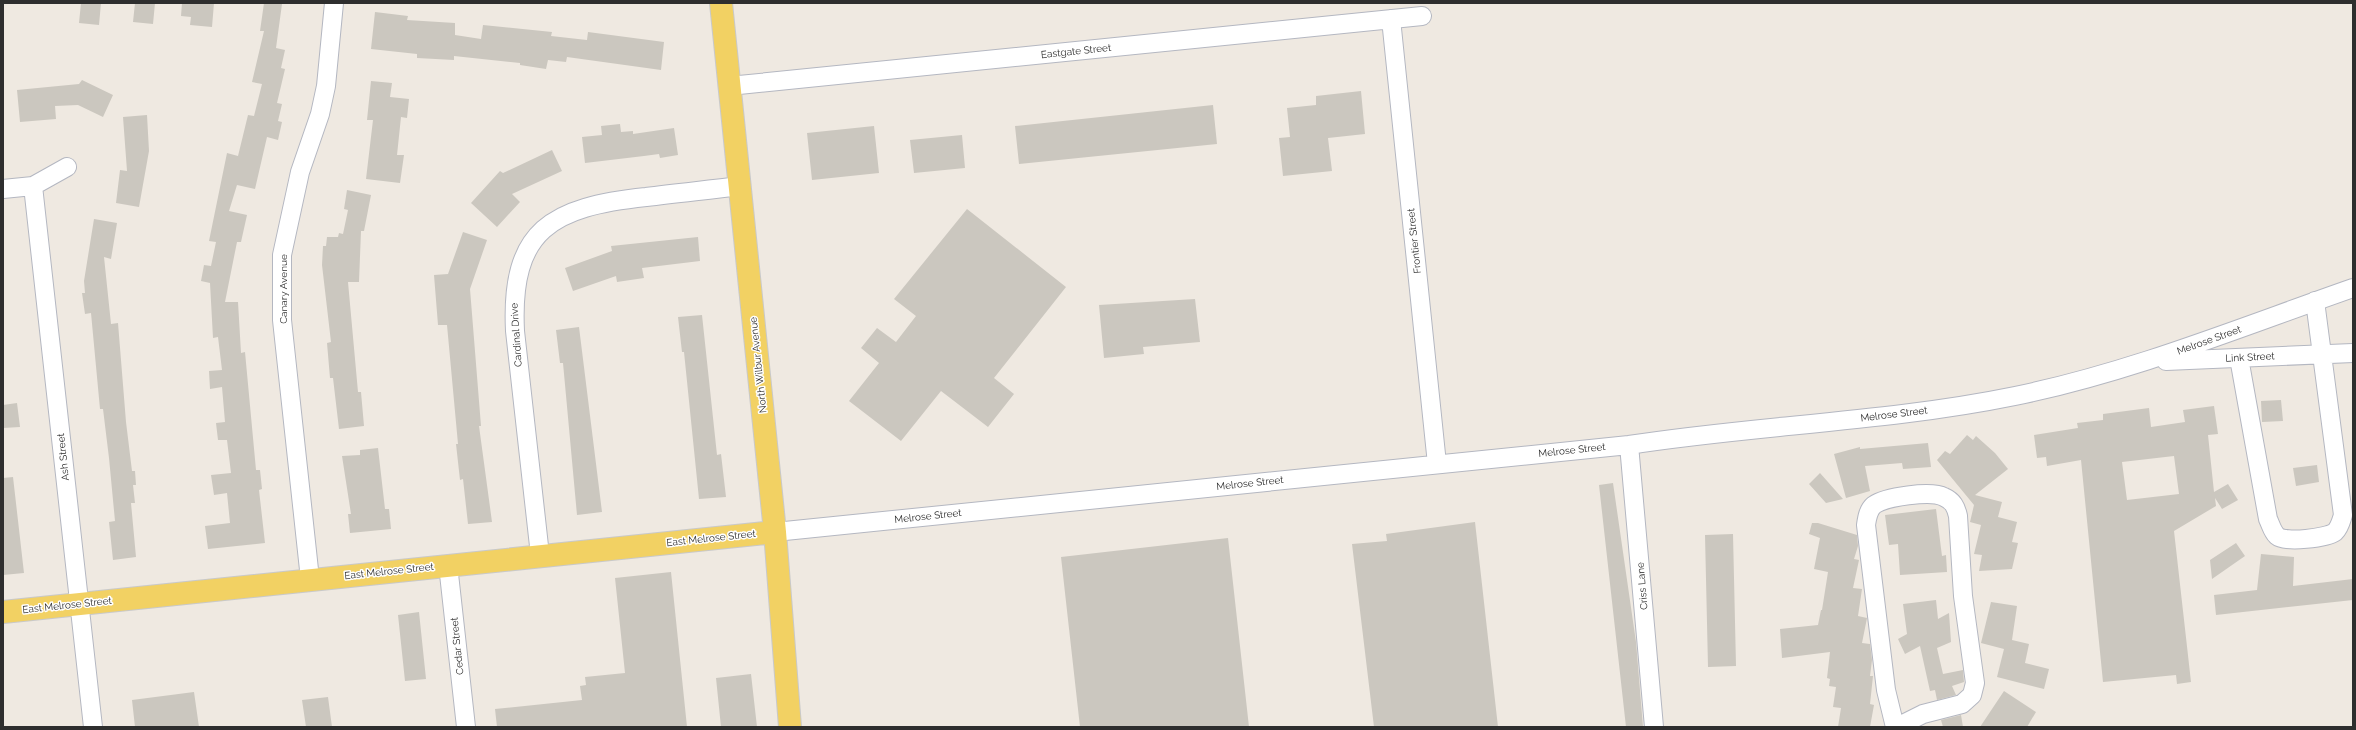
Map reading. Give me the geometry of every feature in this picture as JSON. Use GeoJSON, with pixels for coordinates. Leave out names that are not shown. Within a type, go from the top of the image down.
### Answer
{"type":"FeatureCollection","features":[{"type":"Feature","properties":{"kind":"main road","name":"North Wilbur Avenue"},"geometry":{"type":"LineString","coordinates":[[721,3],[775,532],[790,727]]}},
{"type":"Feature","properties":{"kind":"main road","name":"East Melrose Street"},"geometry":{"type":"LineString","coordinates":[[3,612],[540,555],[775,532]]}},
{"type":"Feature","properties":{"kind":"street","name":"Canary Avenue"},"geometry":{"type":"LineString","coordinates":[[310,580],[282,320],[282,255],[300,172],[320,114],[326,86],[334,3]]}},
{"type":"Feature","properties":{"kind":"street","name":"Eastgate Street"},"geometry":{"type":"LineString","coordinates":[[729,86],[1422,16]]}},
{"type":"Feature","properties":{"kind":"street","name":"Frontier Street"},"geometry":{"type":"LineString","coordinates":[[1392,19],[1437,464]]}},
{"type":"Feature","properties":{"kind":"street"},"geometry":{"type":"LineString","coordinates":[[3,189],[33,186],[67,167]]}},
{"type":"Feature","properties":{"kind":"street","name":"Ash Street"},"geometry":{"type":"LineString","coordinates":[[33,186],[93,727]]}},
{"type":"Feature","properties":{"kind":"street","name":"Cardinal Drive"},"geometry":{"type":"LineString","coordinates":[[540,555],[514,331],[513,302],[515,282],[521,263],[530,245],[545,228],[563,215],[584,206],[610,200],[740,186]]}},
{"type":"Feature","properties":{"kind":"street","name":"Melrose Street"},"geometry":{"type":"LineString","coordinates":[[775,532],[1629,445],[1680,437],[1950,407],[2053,388],[2146,362],[2353,288]]}},
{"type":"Feature","properties":{"kind":"street"},"geometry":{"type":"LineString","coordinates":[[2239,358],[2268,519],[2272,530],[2278,537],[2287,540],[2325,536],[2334,532],[2340,526],[2343,515],[2315,301]]}},
{"type":"Feature","properties":{"kind":"street","name":"Link Street"},"geometry":{"type":"LineString","coordinates":[[2146,362],[2322,353],[2353,353]]}},
{"type":"Feature","properties":{"kind":"street","name":"Criss Lane"},"geometry":{"type":"LineString","coordinates":[[1629,445],[1654,727]]}},
{"type":"Feature","properties":{"kind":"street"},"geometry":{"type":"LineString","coordinates":[[1931,494],[1942,496],[1956,507],[1958,516],[1963,596],[1975,683],[1972,695],[1962,704],[1923,714],[1896,727],[1886,690],[1866,525],[1867,515],[1873,506],[1886,499],[1931,494]]}},
{"type":"Feature","properties":{"kind":"street","name":"Cedar Street"},"geometry":{"type":"LineString","coordinates":[[448,565],[466,727]]}},
{"type":"Feature","properties":{"kind":"building"},"geometry":{"type":"Polygon","coordinates":[[[81,3],[101,3],[99,25],[79,23],[81,3]]]}},
{"type":"Feature","properties":{"kind":"building"},"geometry":{"type":"Polygon","coordinates":[[[135,3],[155,3],[153,24],[133,22],[135,3]]]}},
{"type":"Feature","properties":{"kind":"building"},"geometry":{"type":"Polygon","coordinates":[[[182,3],[214,3],[212,27],[190,25],[191,17],[181,16],[182,3]]]}},
{"type":"Feature","properties":{"kind":"building"},"geometry":{"type":"Polygon","coordinates":[[[264,3],[282,4],[276,48],[285,50],[281,68],[285,69],[277,103],[282,104],[278,121],[282,122],[278,140],[267,137],[255,189],[237,185],[229,211],[247,215],[241,242],[237,242],[225,302],[238,302],[241,353],[245,352],[256,470],[260,470],[262,489],[259,490],[265,543],[208,549],[205,526],[230,523],[227,493],[214,495],[211,475],[231,473],[227,440],[218,440],[216,423],[225,422],[222,387],[210,389],[209,371],[222,370],[218,337],[213,338],[210,283],[201,281],[204,265],[211,266],[216,242],[209,241],[227,153],[238,156],[248,115],[254,116],[262,84],[252,82],[264,31],[260,31],[264,3]]]}},
{"type":"Feature","properties":{"kind":"building"},"geometry":{"type":"Polygon","coordinates":[[[375,12],[408,16],[407,20],[455,23],[455,35],[481,39],[483,25],[552,32],[551,36],[587,40],[588,32],[664,42],[661,70],[567,57],[566,62],[548,60],[546,69],[520,65],[520,63],[454,56],[454,60],[417,58],[417,54],[371,49],[375,12]]]}},
{"type":"Feature","properties":{"kind":"building"},"geometry":{"type":"Polygon","coordinates":[[[82,80],[113,95],[103,117],[78,105],[55,106],[56,119],[20,122],[17,90],[79,84],[82,80]]]}},
{"type":"Feature","properties":{"kind":"building"},"geometry":{"type":"Polygon","coordinates":[[[371,81],[392,83],[390,97],[409,99],[407,118],[401,117],[397,155],[404,155],[400,183],[366,179],[373,120],[367,120],[371,81]]]}},
{"type":"Feature","properties":{"kind":"building"},"geometry":{"type":"Polygon","coordinates":[[[1361,91],[1365,134],[1328,138],[1332,171],[1283,176],[1279,138],[1290,137],[1287,108],[1316,105],[1316,96],[1361,91]]]}},
{"type":"Feature","properties":{"kind":"building"},"geometry":{"type":"Polygon","coordinates":[[[1213,105],[1217,144],[1019,164],[1015,126],[1213,105]]]}},
{"type":"Feature","properties":{"kind":"building"},"geometry":{"type":"Polygon","coordinates":[[[147,115],[149,151],[139,207],[116,203],[120,170],[127,171],[123,117],[147,115]]]}},
{"type":"Feature","properties":{"kind":"building"},"geometry":{"type":"Polygon","coordinates":[[[620,124],[621,132],[633,131],[633,134],[674,128],[678,155],[660,158],[659,154],[585,163],[582,137],[602,135],[601,126],[620,124]]]}},
{"type":"Feature","properties":{"kind":"building"},"geometry":{"type":"Polygon","coordinates":[[[874,126],[879,173],[812,180],[807,133],[874,126]]]}},
{"type":"Feature","properties":{"kind":"building"},"geometry":{"type":"Polygon","coordinates":[[[962,135],[965,168],[914,173],[910,140],[962,135]]]}},
{"type":"Feature","properties":{"kind":"building"},"geometry":{"type":"Polygon","coordinates":[[[552,150],[562,171],[512,194],[520,202],[497,227],[471,203],[500,171],[503,173],[552,150]]]}},
{"type":"Feature","properties":{"kind":"building"},"geometry":{"type":"Polygon","coordinates":[[[347,190],[371,195],[364,231],[361,231],[359,282],[348,282],[358,392],[361,392],[364,426],[339,429],[333,378],[330,378],[327,343],[331,342],[322,265],[323,246],[326,246],[327,237],[338,237],[339,233],[343,234],[348,210],[344,209],[347,190]]]}},
{"type":"Feature","properties":{"kind":"building"},"geometry":{"type":"Polygon","coordinates":[[[967,209],[1066,287],[994,378],[1014,394],[988,427],[941,391],[901,441],[849,401],[879,363],[861,348],[877,328],[896,342],[916,316],[894,299],[967,209]]]}},
{"type":"Feature","properties":{"kind":"building"},"geometry":{"type":"Polygon","coordinates":[[[94,219],[117,223],[111,259],[104,257],[111,324],[118,323],[126,422],[132,471],[135,471],[136,485],[133,485],[135,503],[131,503],[136,557],[113,560],[109,522],[115,521],[109,458],[103,409],[100,409],[91,313],[85,314],[82,293],[85,293],[84,281],[94,219]]]}},
{"type":"Feature","properties":{"kind":"building"},"geometry":{"type":"Polygon","coordinates":[[[463,232],[487,240],[470,289],[481,426],[479,426],[492,522],[468,524],[463,479],[460,480],[456,444],[458,444],[447,325],[438,325],[434,275],[448,274],[463,232]]]}},
{"type":"Feature","properties":{"kind":"building"},"geometry":{"type":"Polygon","coordinates":[[[698,237],[700,261],[642,268],[644,278],[617,282],[616,276],[573,291],[565,268],[612,251],[611,246],[698,237]]]}},
{"type":"Feature","properties":{"kind":"building"},"geometry":{"type":"Polygon","coordinates":[[[1195,299],[1200,342],[1143,347],[1144,354],[1104,358],[1099,305],[1195,299]]]}},
{"type":"Feature","properties":{"kind":"building"},"geometry":{"type":"Polygon","coordinates":[[[702,315],[717,455],[721,454],[726,497],[699,499],[684,352],[682,352],[678,317],[702,315]]]}},
{"type":"Feature","properties":{"kind":"building"},"geometry":{"type":"Polygon","coordinates":[[[579,327],[602,512],[577,515],[563,363],[560,363],[556,330],[579,327]]]}},
{"type":"Feature","properties":{"kind":"building"},"geometry":{"type":"Polygon","coordinates":[[[2281,400],[2283,421],[2262,422],[2261,401],[2281,400]]]}},
{"type":"Feature","properties":{"kind":"building"},"geometry":{"type":"Polygon","coordinates":[[[17,403],[20,427],[3,428],[3,405],[17,403]]]}},
{"type":"Feature","properties":{"kind":"building"},"geometry":{"type":"Polygon","coordinates":[[[2214,406],[2218,434],[2208,435],[2214,492],[2228,484],[2238,500],[2222,509],[2215,498],[2216,506],[2174,531],[2191,682],[2177,684],[2176,675],[2103,682],[2081,460],[2047,466],[2046,457],[2037,458],[2034,435],[2078,428],[2077,423],[2103,420],[2103,414],[2149,408],[2151,427],[2185,422],[2183,410],[2214,406]],[[2174,456],[2122,462],[2127,500],[2179,494],[2174,456]]]}},
{"type":"Feature","properties":{"kind":"building"},"geometry":{"type":"Polygon","coordinates":[[[1967,435],[1973,440],[1976,436],[1995,453],[2008,469],[1975,495],[2002,502],[1998,517],[2017,522],[2012,542],[2018,543],[2012,569],[1979,571],[1982,555],[1974,554],[1981,525],[1970,522],[1974,505],[1937,460],[1945,451],[1950,454],[1967,435]]]}},
{"type":"Feature","properties":{"kind":"building"},"geometry":{"type":"Polygon","coordinates":[[[1928,443],[1931,467],[1903,469],[1902,463],[1865,466],[1870,491],[1846,498],[1834,454],[1860,447],[1860,449],[1928,443]]]}},
{"type":"Feature","properties":{"kind":"building"},"geometry":{"type":"Polygon","coordinates":[[[378,448],[385,509],[389,509],[391,529],[350,533],[348,514],[351,514],[342,456],[360,455],[360,450],[378,448]]]}},
{"type":"Feature","properties":{"kind":"building"},"geometry":{"type":"Polygon","coordinates":[[[2317,465],[2319,482],[2296,486],[2293,468],[2317,465]]]}},
{"type":"Feature","properties":{"kind":"building"},"geometry":{"type":"Polygon","coordinates":[[[1820,473],[1843,499],[1826,503],[1809,484],[1820,473]]]}},
{"type":"Feature","properties":{"kind":"building"},"geometry":{"type":"Polygon","coordinates":[[[13,477],[24,573],[3,575],[3,478],[13,477]]]}},
{"type":"Feature","properties":{"kind":"building"},"geometry":{"type":"Polygon","coordinates":[[[1613,483],[1636,642],[1643,727],[1626,727],[1599,485],[1613,483]]]}},
{"type":"Feature","properties":{"kind":"building"},"geometry":{"type":"Polygon","coordinates":[[[1936,509],[1942,556],[1946,555],[1947,572],[1900,575],[1898,544],[1889,545],[1885,515],[1936,509]]]}},
{"type":"Feature","properties":{"kind":"building"},"geometry":{"type":"Polygon","coordinates":[[[1475,522],[1498,727],[1374,727],[1352,544],[1387,541],[1386,534],[1475,522]]]}},
{"type":"Feature","properties":{"kind":"building"},"geometry":{"type":"Polygon","coordinates":[[[1812,523],[1818,523],[1857,535],[1858,546],[1854,559],[1859,560],[1853,588],[1862,589],[1858,616],[1867,618],[1862,643],[1870,644],[1872,660],[1870,676],[1873,676],[1870,704],[1874,705],[1870,727],[1838,727],[1841,708],[1833,707],[1836,687],[1829,686],[1830,679],[1827,678],[1830,652],[1782,658],[1780,629],[1818,625],[1822,610],[1828,572],[1814,569],[1820,538],[1809,534],[1812,523]]]}},
{"type":"Feature","properties":{"kind":"building"},"geometry":{"type":"Polygon","coordinates":[[[1733,534],[1736,666],[1708,667],[1705,535],[1733,534]]]}},
{"type":"Feature","properties":{"kind":"building"},"geometry":{"type":"Polygon","coordinates":[[[1228,538],[1249,727],[1080,727],[1061,557],[1228,538]]]}},
{"type":"Feature","properties":{"kind":"building"},"geometry":{"type":"Polygon","coordinates":[[[2236,543],[2245,556],[2212,579],[2210,560],[2236,543]]]}},
{"type":"Feature","properties":{"kind":"building"},"geometry":{"type":"Polygon","coordinates":[[[2261,554],[2294,557],[2293,586],[2353,579],[2353,600],[2216,615],[2214,595],[2257,590],[2261,554]]]}},
{"type":"Feature","properties":{"kind":"building"},"geometry":{"type":"Polygon","coordinates":[[[671,572],[687,727],[497,727],[495,709],[582,700],[580,686],[586,685],[585,677],[625,673],[615,578],[671,572]]]}},
{"type":"Feature","properties":{"kind":"building"},"geometry":{"type":"Polygon","coordinates":[[[1936,600],[1938,619],[1949,613],[1951,642],[1937,648],[1943,674],[1963,670],[1964,682],[1952,686],[1956,695],[1937,700],[1935,690],[1930,691],[1920,646],[1905,654],[1898,639],[1907,634],[1903,604],[1936,600]]]}},
{"type":"Feature","properties":{"kind":"building"},"geometry":{"type":"Polygon","coordinates":[[[1991,602],[2017,606],[2012,640],[2029,644],[2025,663],[2049,669],[2044,689],[1997,677],[2004,649],[1981,643],[1991,602]]]}},
{"type":"Feature","properties":{"kind":"building"},"geometry":{"type":"Polygon","coordinates":[[[419,612],[426,679],[405,681],[398,615],[419,612]]]}},
{"type":"Feature","properties":{"kind":"building"},"geometry":{"type":"Polygon","coordinates":[[[751,674],[757,727],[721,727],[716,678],[751,674]]]}},
{"type":"Feature","properties":{"kind":"building"},"geometry":{"type":"Polygon","coordinates":[[[2004,691],[2036,712],[2027,727],[1980,727],[2004,691]]]}},
{"type":"Feature","properties":{"kind":"building"},"geometry":{"type":"Polygon","coordinates":[[[194,692],[199,727],[135,727],[132,700],[194,692]]]}},
{"type":"Feature","properties":{"kind":"building"},"geometry":{"type":"Polygon","coordinates":[[[328,697],[332,727],[306,727],[302,700],[328,697]]]}},
{"type":"Feature","properties":{"kind":"building"},"geometry":{"type":"Polygon","coordinates":[[[1961,715],[1963,727],[1943,727],[1941,720],[1961,715]]]}}]}
